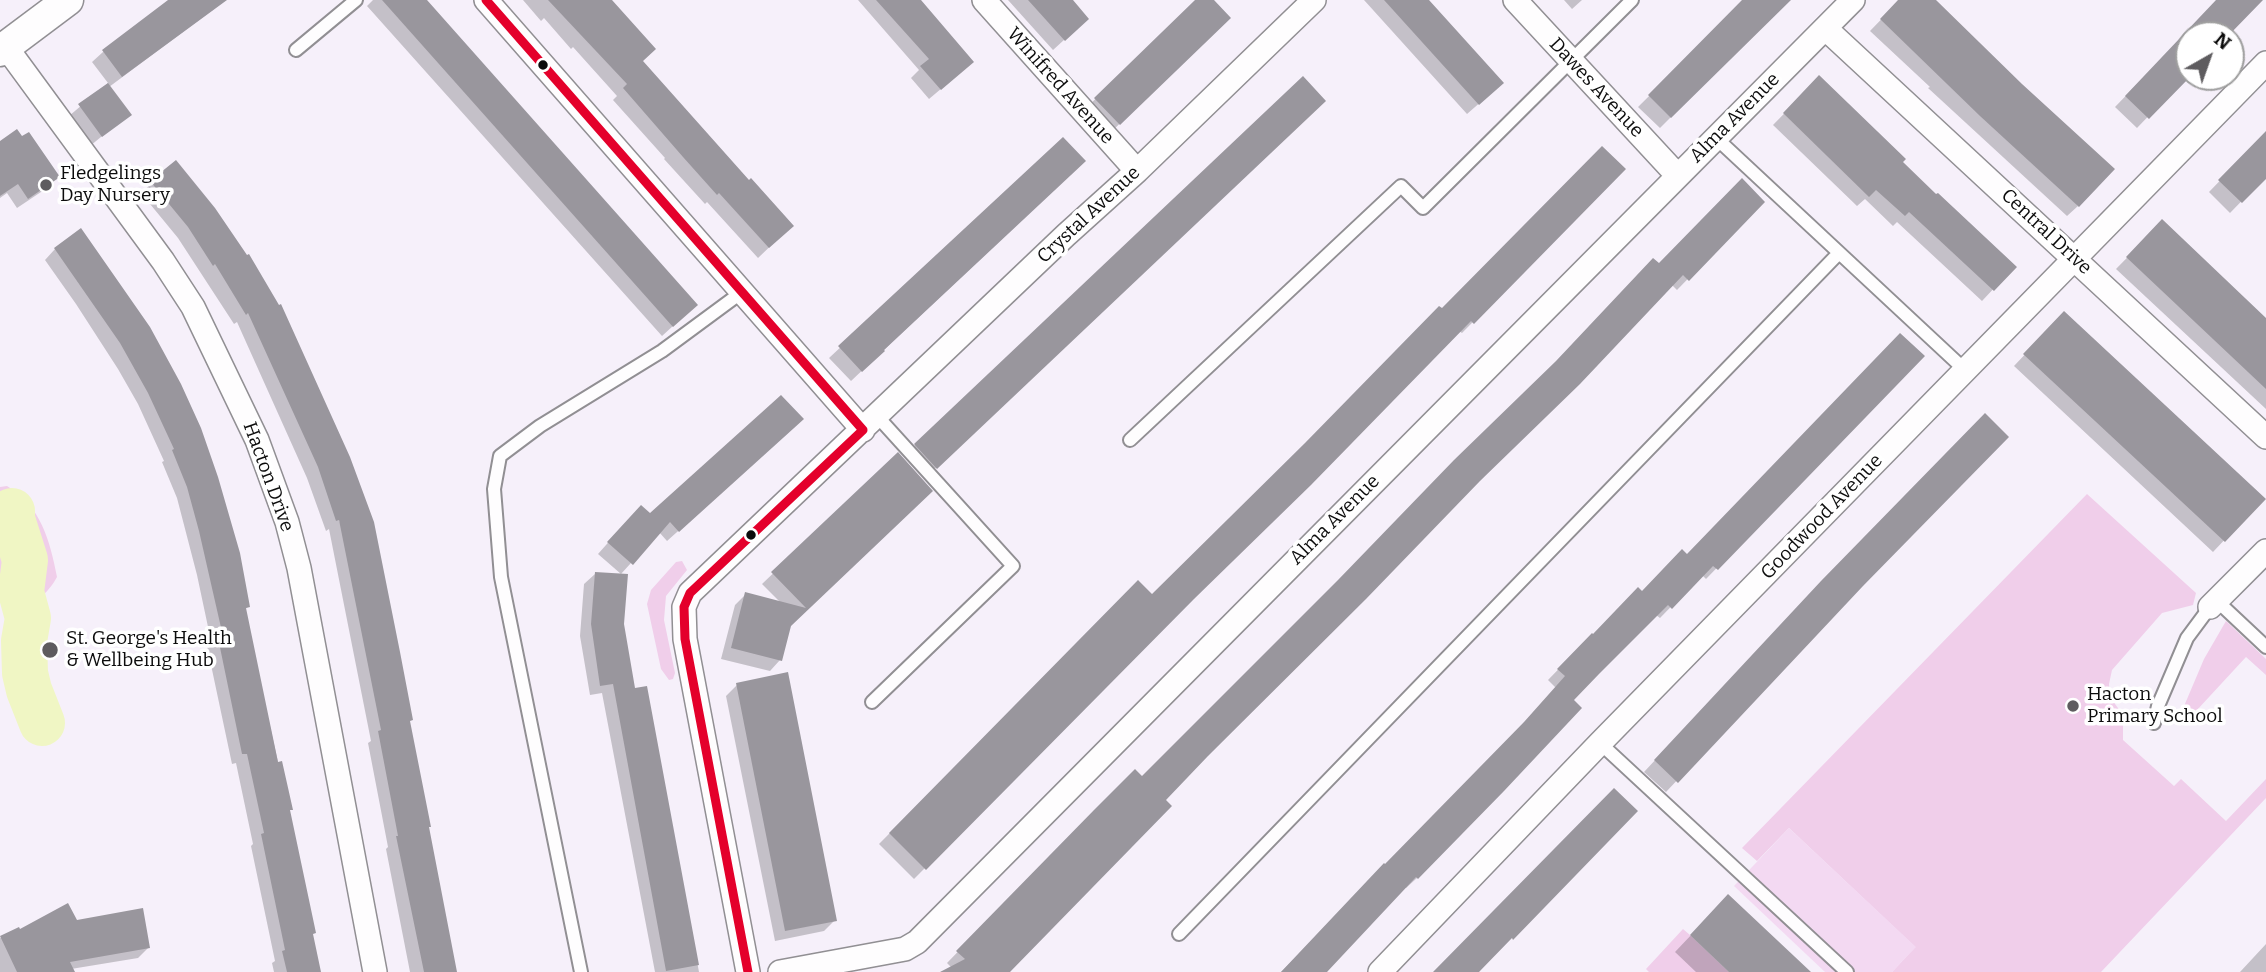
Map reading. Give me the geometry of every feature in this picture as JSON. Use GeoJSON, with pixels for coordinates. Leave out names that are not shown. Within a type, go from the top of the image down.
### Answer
{"type":"FeatureCollection","features":[{"type":"Feature","properties":{"kind":"street"},"geometry":{"type":"LineString","coordinates":[[2,46],[68,0]]}},
{"type":"Feature","properties":{"kind":"street"},"geometry":{"type":"LineString","coordinates":[[486,0],[742,292],[870,423]]}},
{"type":"Feature","properties":{"kind":"street","name":"Winifred Avenue"},"geometry":{"type":"LineString","coordinates":[[984,0],[1137,171]]}},
{"type":"Feature","properties":{"kind":"street","name":"Crystal Avenue"},"geometry":{"type":"LineString","coordinates":[[748,972],[685,639],[684,607],[690,593],[1314,0]]}},
{"type":"Feature","properties":{"kind":"street","name":"Dawes Avenue"},"geometry":{"type":"LineString","coordinates":[[1515,0],[1677,175]]}},
{"type":"Feature","properties":{"kind":"street","name":"Alma Avenue"},"geometry":{"type":"LineString","coordinates":[[780,972],[905,949],[917,942],[1853,0]]}},
{"type":"Feature","properties":{"kind":"street","name":"Central Drive"},"geometry":{"type":"LineString","coordinates":[[1825,28],[2266,437]]}},
{"type":"Feature","properties":{"kind":"street","name":"Hacton Drive"},"geometry":{"type":"LineString","coordinates":[[2,46],[163,261],[193,307],[273,480],[299,568],[375,972]]}},
{"type":"Feature","properties":{"kind":"street","name":"Goodwood Avenue"},"geometry":{"type":"LineString","coordinates":[[1380,972],[1600,743],[2266,63]]}},
{"type":"Feature","properties":{"kind":"street"},"geometry":{"type":"LineString","coordinates":[[2213,604],[2266,551]]}},
{"type":"Feature","properties":{"kind":"lane"},"geometry":{"type":"LineString","coordinates":[[296,50],[356,0]]}},
{"type":"Feature","properties":{"kind":"lane"},"geometry":{"type":"LineString","coordinates":[[1130,440],[1401,186],[1423,208],[1632,0]]}},
{"type":"Feature","properties":{"kind":"lane"},"geometry":{"type":"LineString","coordinates":[[1715,138],[1965,370]]}},
{"type":"Feature","properties":{"kind":"lane"},"geometry":{"type":"LineString","coordinates":[[1179,934],[1838,254]]}},
{"type":"Feature","properties":{"kind":"lane"},"geometry":{"type":"LineString","coordinates":[[581,972],[501,577],[495,489],[500,456],[540,426],[662,351],[742,292]]}},
{"type":"Feature","properties":{"kind":"lane"},"geometry":{"type":"LineString","coordinates":[[870,423],[1013,566],[872,702]]}},
{"type":"Feature","properties":{"kind":"lane"},"geometry":{"type":"LineString","coordinates":[[2154,723],[2158,706],[2187,638],[2213,604],[2266,647]]}},
{"type":"Feature","properties":{"kind":"lane"},"geometry":{"type":"LineString","coordinates":[[1600,743],[1847,972]]}},
{"type":"Feature","properties":{"kind":"shaded area"},"geometry":{"type":"Polygon","coordinates":[[[7,486],[19,494],[36,514],[51,550],[57,577],[46,592],[33,600],[0,600],[0,487],[7,486]]]}},
{"type":"Feature","properties":{"kind":"shaded area","name":"Hacton Primary School"},"geometry":{"type":"Polygon","coordinates":[[[2087,494],[2196,593],[2193,605],[2162,613],[2112,670],[2110,697],[2123,715],[2123,740],[2174,786],[2181,779],[2226,821],[2266,779],[2266,798],[2101,972],[1892,972],[1915,947],[1789,828],[1757,861],[1742,848],[2087,494]]]}},
{"type":"Feature","properties":{"kind":"shaded area"},"geometry":{"type":"Polygon","coordinates":[[[682,561],[687,570],[666,596],[664,620],[675,673],[673,679],[669,680],[661,669],[647,604],[651,590],[676,562],[682,561]]]}},
{"type":"Feature","properties":{"kind":"shaded area"},"geometry":{"type":"Polygon","coordinates":[[[2226,621],[2266,659],[2266,675],[2246,657],[2185,723],[2179,718],[2204,659],[2226,621]]]}},
{"type":"Feature","properties":{"kind":"shaded area"},"geometry":{"type":"Polygon","coordinates":[[[1789,828],[1916,947],[1892,972],[1825,972],[1734,886],[1789,828]]]}},
{"type":"Feature","properties":{"kind":"shaded area"},"geometry":{"type":"Polygon","coordinates":[[[1683,929],[1729,972],[1649,972],[1646,969],[1683,929]]]}},
{"type":"Feature","properties":{"kind":"building"},"geometry":{"type":"Polygon","coordinates":[[[168,0],[227,0],[122,77],[102,50],[168,0]]]}},
{"type":"Feature","properties":{"kind":"building"},"geometry":{"type":"Polygon","coordinates":[[[382,0],[427,0],[698,305],[673,327],[382,0]]]}},
{"type":"Feature","properties":{"kind":"building"},"geometry":{"type":"Polygon","coordinates":[[[548,0],[612,0],[656,49],[643,61],[749,180],[751,178],[794,226],[769,248],[683,157],[623,88],[627,84],[548,0]]]}},
{"type":"Feature","properties":{"kind":"building"},"geometry":{"type":"Polygon","coordinates":[[[876,0],[921,0],[974,62],[941,90],[920,66],[929,59],[876,0]]]}},
{"type":"Feature","properties":{"kind":"building"},"geometry":{"type":"Polygon","coordinates":[[[1028,0],[1073,0],[1089,19],[1065,41],[1028,0]]]}},
{"type":"Feature","properties":{"kind":"building"},"geometry":{"type":"Polygon","coordinates":[[[1195,0],[1214,0],[1231,18],[1120,125],[1094,98],[1195,0]]]}},
{"type":"Feature","properties":{"kind":"building"},"geometry":{"type":"Polygon","coordinates":[[[1384,0],[1429,0],[1504,83],[1479,105],[1384,0]]]}},
{"type":"Feature","properties":{"kind":"building"},"geometry":{"type":"Polygon","coordinates":[[[1742,0],[1791,0],[1671,118],[1648,95],[1742,0]]]}},
{"type":"Feature","properties":{"kind":"building"},"geometry":{"type":"Polygon","coordinates":[[[1898,0],[1936,0],[2115,169],[2079,207],[1880,19],[1898,0]]]}},
{"type":"Feature","properties":{"kind":"building"},"geometry":{"type":"Polygon","coordinates":[[[2216,0],[2263,0],[2243,21],[2196,21],[2216,0]]]}},
{"type":"Feature","properties":{"kind":"building"},"geometry":{"type":"Polygon","coordinates":[[[2175,43],[2176,91],[2149,119],[2125,96],[2175,43]]]}},
{"type":"Feature","properties":{"kind":"building"},"geometry":{"type":"Polygon","coordinates":[[[1819,75],[1906,159],[1903,162],[1936,194],[2017,267],[1994,291],[1909,212],[1905,216],[1876,190],[1869,197],[1783,113],[1819,75]]]}},
{"type":"Feature","properties":{"kind":"building"},"geometry":{"type":"Polygon","coordinates":[[[1303,76],[1326,101],[937,469],[914,444],[1303,76]]]}},
{"type":"Feature","properties":{"kind":"building"},"geometry":{"type":"Polygon","coordinates":[[[108,83],[132,115],[102,137],[78,104],[108,83]]]}},
{"type":"Feature","properties":{"kind":"building"},"geometry":{"type":"Polygon","coordinates":[[[17,129],[22,136],[29,132],[60,177],[28,199],[18,184],[0,196],[0,141],[17,129]]]}},
{"type":"Feature","properties":{"kind":"building"},"geometry":{"type":"Polygon","coordinates":[[[2266,131],[2266,179],[2242,203],[2218,180],[2266,131]]]}},
{"type":"Feature","properties":{"kind":"building"},"geometry":{"type":"Polygon","coordinates":[[[1063,137],[1086,161],[862,372],[838,346],[1063,137]]]}},
{"type":"Feature","properties":{"kind":"building"},"geometry":{"type":"Polygon","coordinates":[[[1602,146],[1626,169],[1474,324],[1471,321],[926,870],[889,833],[1138,580],[1152,594],[1602,146]]]}},
{"type":"Feature","properties":{"kind":"building"},"geometry":{"type":"Polygon","coordinates":[[[176,160],[215,208],[247,255],[249,254],[279,305],[281,304],[350,457],[374,522],[413,720],[410,721],[457,972],[424,972],[396,836],[378,731],[381,730],[339,520],[336,521],[318,467],[248,313],[246,315],[215,264],[213,266],[188,227],[150,181],[176,160]]]}},
{"type":"Feature","properties":{"kind":"building"},"geometry":{"type":"Polygon","coordinates":[[[1742,178],[1765,202],[1689,281],[1683,275],[1580,384],[1480,481],[1208,756],[1166,800],[1172,806],[1010,972],[940,972],[965,959],[956,951],[1094,810],[1135,769],[1142,776],[1454,460],[1556,361],[1653,258],[1659,263],[1742,178]]]}},
{"type":"Feature","properties":{"kind":"building"},"geometry":{"type":"Polygon","coordinates":[[[2162,219],[2266,318],[2266,389],[2126,257],[2162,219]]]}},
{"type":"Feature","properties":{"kind":"building"},"geometry":{"type":"Polygon","coordinates":[[[81,228],[150,327],[201,428],[218,477],[240,553],[250,607],[246,608],[278,762],[282,761],[293,810],[290,810],[316,933],[313,934],[321,972],[287,972],[282,951],[285,950],[261,834],[264,833],[247,754],[242,754],[217,633],[222,632],[187,487],[172,450],[174,449],[148,393],[120,343],[54,248],[81,228]]]}},
{"type":"Feature","properties":{"kind":"building"},"geometry":{"type":"Polygon","coordinates":[[[2064,311],[2266,499],[2225,542],[2023,354],[2064,311]]]}},
{"type":"Feature","properties":{"kind":"building"},"geometry":{"type":"Polygon","coordinates":[[[1900,333],[1925,356],[1718,570],[1713,566],[1672,609],[1668,605],[1599,674],[1574,700],[1582,708],[1504,791],[1418,879],[1416,877],[1327,972],[1281,972],[1384,863],[1524,722],[1565,676],[1557,669],[1638,587],[1642,591],[1682,549],[1687,554],[1900,333]]]}},
{"type":"Feature","properties":{"kind":"building"},"geometry":{"type":"Polygon","coordinates":[[[781,395],[804,419],[679,532],[670,522],[633,565],[607,542],[641,505],[650,513],[781,395]]]}},
{"type":"Feature","properties":{"kind":"building"},"geometry":{"type":"Polygon","coordinates":[[[1985,413],[2009,437],[1863,586],[1678,783],[1654,760],[1821,581],[1985,413]]]}},
{"type":"Feature","properties":{"kind":"building"},"geometry":{"type":"Polygon","coordinates":[[[898,452],[933,491],[791,626],[782,661],[731,648],[745,592],[806,608],[771,572],[898,452]]]}},
{"type":"Feature","properties":{"kind":"building"},"geometry":{"type":"Polygon","coordinates":[[[595,572],[628,574],[624,624],[635,688],[647,686],[699,965],[666,971],[613,684],[600,686],[591,624],[595,572]]]}},
{"type":"Feature","properties":{"kind":"building"},"geometry":{"type":"Polygon","coordinates":[[[788,672],[837,921],[785,931],[736,683],[788,672]]]}},
{"type":"Feature","properties":{"kind":"building"},"geometry":{"type":"Polygon","coordinates":[[[1614,788],[1638,811],[1513,940],[1512,938],[1479,972],[1433,972],[1614,788]]]}},
{"type":"Feature","properties":{"kind":"building"},"geometry":{"type":"Polygon","coordinates":[[[1728,894],[1811,972],[1729,972],[1690,935],[1728,894]]]}},
{"type":"Feature","properties":{"kind":"building"},"geometry":{"type":"Polygon","coordinates":[[[68,903],[77,920],[143,908],[150,948],[70,962],[75,972],[17,972],[0,936],[19,927],[20,929],[68,903]]]}},
{"type":"Feature","properties":{"kind":"waterway"},"geometry":{"type":"LineString","coordinates":[[12,511],[25,560],[21,592],[28,618],[24,641],[25,673],[42,723]]}},
{"type":"Feature","properties":{"kind":"transit line"},"geometry":{"type":"LineString","coordinates":[[486,0],[863,430]]}},
{"type":"Feature","properties":{"kind":"transit line"},"geometry":{"type":"LineString","coordinates":[[748,972],[685,639],[684,607],[690,593],[863,430]]}},
{"type":"Feature","properties":{"kind":"place","name":"Fledgelings Day Nursery"},"geometry":{"type":"Point","coordinates":[46,185]}},
{"type":"Feature","properties":{"kind":"place","name":"St. George's Health & Wellbeing Hub"},"geometry":{"type":"Point","coordinates":[50,650]}},
{"type":"Feature","properties":{"kind":"place","name":"Hacton Primary School"},"geometry":{"type":"Point","coordinates":[2073,706]}}]}
